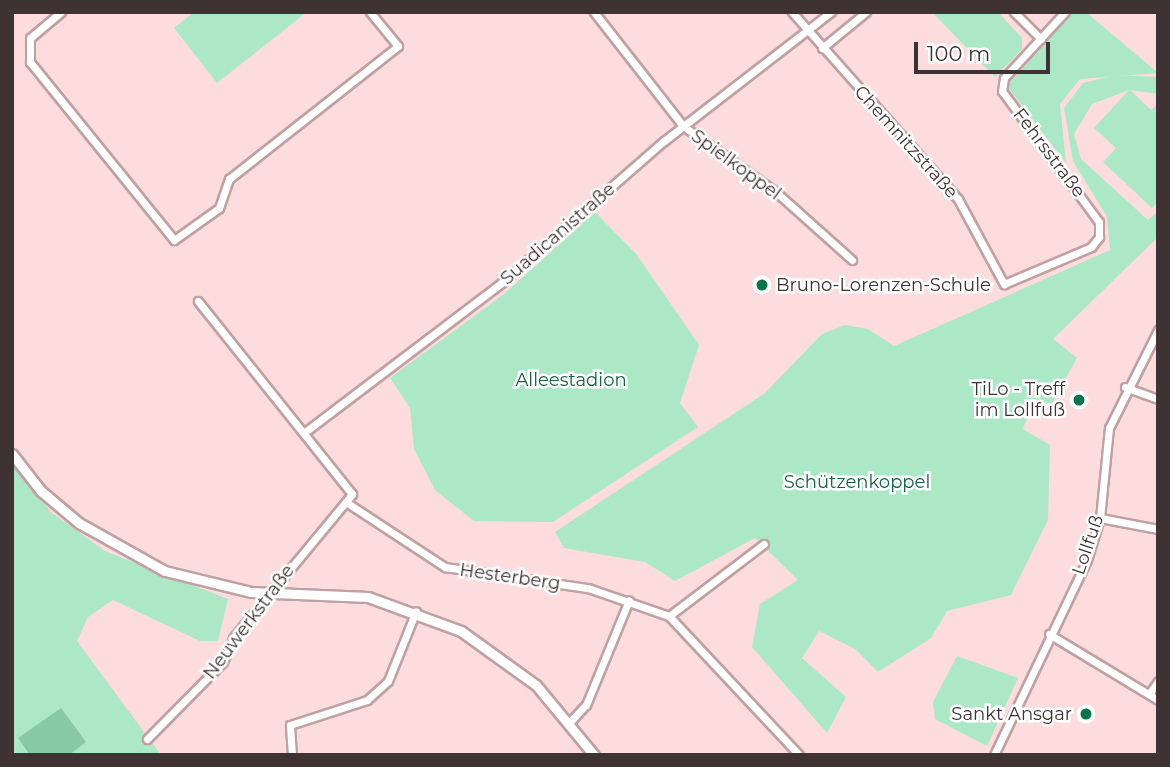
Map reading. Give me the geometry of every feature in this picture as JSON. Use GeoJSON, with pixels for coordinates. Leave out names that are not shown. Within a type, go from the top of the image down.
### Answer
{"type":"FeatureCollection","features":[{"type":"Feature","properties":{"kind":"street"},"geometry":{"type":"LineString","coordinates":[[61,12],[30,38],[30,62],[174,240],[219,208],[229,180],[398,46],[370,12]]}},
{"type":"Feature","properties":{"kind":"street","name":"Spielkoppel"},"geometry":{"type":"LineString","coordinates":[[594,12],[683,126],[776,192],[852,260]]}},
{"type":"Feature","properties":{"kind":"street","name":"Chemnitzstraße"},"geometry":{"type":"LineString","coordinates":[[792,12],[809,34],[942,178],[984,248],[999,282],[1014,283],[1091,247],[1100,222]]}},
{"type":"Feature","properties":{"kind":"street","name":"Suadicanistraße"},"geometry":{"type":"LineString","coordinates":[[305,432],[501,283],[683,126],[809,34],[831,12]]}},
{"type":"Feature","properties":{"kind":"street"},"geometry":{"type":"LineString","coordinates":[[822,48],[866,12]]}},
{"type":"Feature","properties":{"kind":"street"},"geometry":{"type":"LineString","coordinates":[[1014,12],[1041,39],[1065,12]]}},
{"type":"Feature","properties":{"kind":"street","name":"Fehrsstraße"},"geometry":{"type":"LineString","coordinates":[[1041,39],[1001,84],[1100,222]]}},
{"type":"Feature","properties":{"kind":"street"},"geometry":{"type":"LineString","coordinates":[[198,301],[347,482],[349,504]]}},
{"type":"Feature","properties":{"kind":"street","name":"Lollfuß"},"geometry":{"type":"LineString","coordinates":[[994,755],[1100,518],[1103,450],[1125,387],[1158,330]]}},
{"type":"Feature","properties":{"kind":"street"},"geometry":{"type":"LineString","coordinates":[[1125,387],[1158,399]]}},
{"type":"Feature","properties":{"kind":"street"},"geometry":{"type":"LineString","coordinates":[[12,454],[49,499],[131,557],[194,582],[274,592],[368,597],[417,611],[508,659],[594,755]]}},
{"type":"Feature","properties":{"kind":"street","name":"Neuwerkstraße"},"geometry":{"type":"LineString","coordinates":[[147,738],[223,662],[233,638],[274,592],[285,572],[349,504]]}},
{"type":"Feature","properties":{"kind":"street","name":"Hesterberg"},"geometry":{"type":"LineString","coordinates":[[349,504],[445,568],[588,588],[669,616],[799,755]]}},
{"type":"Feature","properties":{"kind":"street"},"geometry":{"type":"LineString","coordinates":[[1100,518],[1158,529]]}},
{"type":"Feature","properties":{"kind":"street"},"geometry":{"type":"LineString","coordinates":[[669,616],[764,544]]}},
{"type":"Feature","properties":{"kind":"street"},"geometry":{"type":"LineString","coordinates":[[568,724],[586,705],[629,600]]}},
{"type":"Feature","properties":{"kind":"street"},"geometry":{"type":"LineString","coordinates":[[292,755],[290,725],[368,700],[388,681],[417,611]]}},
{"type":"Feature","properties":{"kind":"street"},"geometry":{"type":"LineString","coordinates":[[1049,634],[1158,700]]}},
{"type":"Feature","properties":{"kind":"street"},"geometry":{"type":"LineString","coordinates":[[1149,694],[1158,681]]}},
{"type":"Feature","properties":{"kind":"green space"},"geometry":{"type":"Polygon","coordinates":[[[194,12],[307,12],[217,83],[174,28],[194,12]]]}},
{"type":"Feature","properties":{"kind":"green space"},"geometry":{"type":"Polygon","coordinates":[[[932,12],[998,12],[1022,38],[1022,49],[995,77],[932,12]]]}},
{"type":"Feature","properties":{"kind":"green space"},"geometry":{"type":"Polygon","coordinates":[[[1074,12],[1086,12],[1158,73],[1080,79],[1060,104],[1066,163],[1007,86],[1074,12]]]}},
{"type":"Feature","properties":{"kind":"green space","name":"Schützenkoppel"},"geometry":{"type":"Polygon","coordinates":[[[1115,75],[1158,77],[1158,94],[1130,90],[1151,110],[1158,104],[1158,202],[1152,208],[1103,162],[1116,148],[1094,128],[1129,90],[1092,104],[1074,134],[1081,159],[1148,220],[1158,211],[1158,237],[1053,339],[1077,358],[1051,405],[1035,399],[1023,429],[1050,445],[1048,520],[1011,595],[947,611],[931,638],[878,672],[855,649],[819,631],[802,658],[846,697],[827,733],[752,647],[760,604],[798,580],[755,538],[675,581],[645,562],[564,548],[555,532],[765,393],[822,334],[845,325],[868,329],[894,346],[1110,250],[1107,217],[1073,161],[1064,108],[1083,83],[1115,75]]]}},
{"type":"Feature","properties":{"kind":"green space","name":"Alleestadion"},"geometry":{"type":"Polygon","coordinates":[[[595,212],[637,255],[699,345],[680,403],[698,427],[553,522],[474,521],[435,490],[414,449],[410,408],[390,378],[504,294],[595,212]]]}},
{"type":"Feature","properties":{"kind":"green space"},"geometry":{"type":"Polygon","coordinates":[[[12,465],[51,512],[105,551],[228,599],[218,641],[200,641],[113,600],[88,617],[77,641],[161,755],[12,755],[12,465]]]}},
{"type":"Feature","properties":{"kind":"green space"},"geometry":{"type":"Polygon","coordinates":[[[957,656],[1018,678],[987,746],[935,719],[933,702],[957,656]]]}},
{"type":"Feature","properties":{"kind":"shaded area"},"geometry":{"type":"Polygon","coordinates":[[[61,708],[86,742],[69,755],[30,755],[18,738],[61,708]]]}},
{"type":"Feature","properties":{"kind":"place","name":"Bruno-Lorenzen-Schule"},"geometry":{"type":"Point","coordinates":[762,285]}},
{"type":"Feature","properties":{"kind":"place","name":"TiLo - Treff im Lollfuß"},"geometry":{"type":"Point","coordinates":[1079,400]}},
{"type":"Feature","properties":{"kind":"place","name":"Sankt Ansgar"},"geometry":{"type":"Point","coordinates":[1086,714]}}]}
